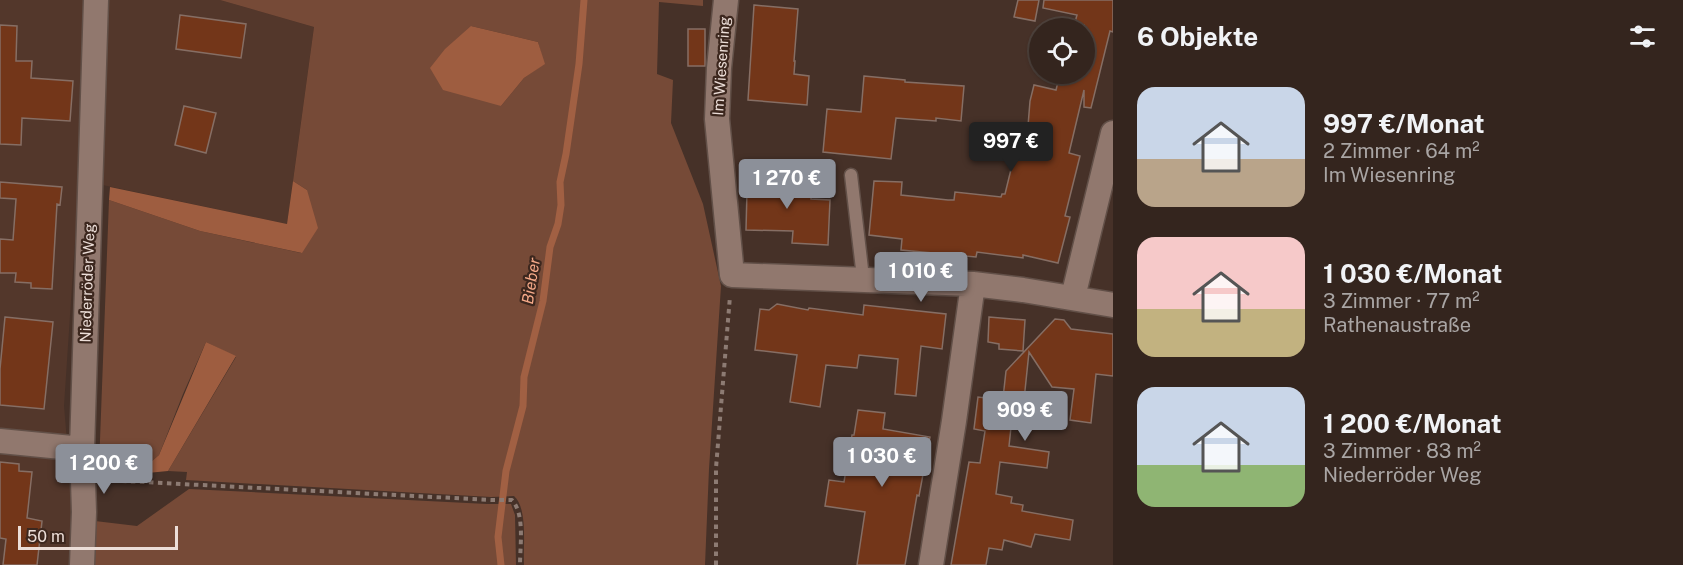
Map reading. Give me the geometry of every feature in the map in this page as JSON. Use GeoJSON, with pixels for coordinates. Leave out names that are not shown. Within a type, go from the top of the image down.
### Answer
{"type":"FeatureCollection","features":[{"type":"Feature","properties":{"kind":"street","name":"Niederröder Weg"},"geometry":{"type":"LineString","coordinates":[[82,565],[84,512],[82,449],[96,0]]}},
{"type":"Feature","properties":{"kind":"street","name":"Im Wiesenring"},"geometry":{"type":"LineString","coordinates":[[726,0],[719,68],[717,119],[732,275]]}},
{"type":"Feature","properties":{"kind":"street"},"geometry":{"type":"LineString","coordinates":[[1073,297],[1113,133]]}},
{"type":"Feature","properties":{"kind":"street"},"geometry":{"type":"LineString","coordinates":[[732,275],[973,284],[1073,297],[1113,305]]}},
{"type":"Feature","properties":{"kind":"street"},"geometry":{"type":"LineString","coordinates":[[931,565],[973,284]]}},
{"type":"Feature","properties":{"kind":"street"},"geometry":{"type":"LineString","coordinates":[[0,441],[82,449]]}},
{"type":"Feature","properties":{"kind":"lane"},"geometry":{"type":"LineString","coordinates":[[851,175],[862,269],[861,280]]}},
{"type":"Feature","properties":{"kind":"path"},"geometry":{"type":"LineString","coordinates":[[716,565],[716,468],[732,275]]}},
{"type":"Feature","properties":{"kind":"path"},"geometry":{"type":"LineString","coordinates":[[83,479],[512,500],[517,505],[520,514],[520,565]]}},
{"type":"Feature","properties":{"kind":"shaded area"},"geometry":{"type":"Polygon","coordinates":[[[0,0],[220,0],[314,27],[287,224],[79,180],[64,406],[74,523],[71,565],[0,565],[0,0]]]}},
{"type":"Feature","properties":{"kind":"shaded area"},"geometry":{"type":"Polygon","coordinates":[[[220,0],[703,0],[703,6],[659,2],[657,74],[673,80],[671,123],[703,204],[721,286],[705,565],[524,565],[523,518],[514,496],[491,497],[186,480],[187,472],[168,471],[236,357],[206,342],[159,455],[137,474],[113,473],[99,467],[109,200],[200,231],[301,253],[307,190],[293,181],[314,27],[220,0]],[[471,26],[501,106],[524,78],[544,64],[538,42],[471,26]]]}},
{"type":"Feature","properties":{"kind":"shaded area"},"geometry":{"type":"Polygon","coordinates":[[[471,26],[538,42],[545,64],[524,78],[501,106],[443,90],[430,68],[445,49],[471,26]]]}},
{"type":"Feature","properties":{"kind":"shaded area"},"geometry":{"type":"Polygon","coordinates":[[[293,181],[307,190],[318,228],[302,253],[200,231],[109,200],[110,187],[287,224],[293,181]]]}},
{"type":"Feature","properties":{"kind":"shaded area"},"geometry":{"type":"Polygon","coordinates":[[[206,342],[236,356],[168,471],[137,474],[159,455],[206,342]]]}},
{"type":"Feature","properties":{"kind":"shaded area"},"geometry":{"type":"Polygon","coordinates":[[[189,489],[511,504],[515,515],[516,565],[94,565],[95,521],[137,526],[189,489]]]}},
{"type":"Feature","properties":{"kind":"building"},"geometry":{"type":"Polygon","coordinates":[[[1018,0],[1039,0],[1036,18],[1029,20],[1014,17],[1018,0]]]}},
{"type":"Feature","properties":{"kind":"building"},"geometry":{"type":"Polygon","coordinates":[[[1044,0],[1113,0],[1113,32],[1110,31],[1091,108],[1084,107],[1084,90],[1069,153],[1080,156],[1065,216],[1070,217],[1058,263],[1023,255],[1023,258],[977,252],[976,257],[901,250],[902,239],[869,235],[874,181],[902,182],[901,195],[954,200],[955,192],[1001,197],[1005,194],[1016,149],[1026,151],[1030,101],[1034,85],[1056,90],[1058,84],[1095,84],[1095,18],[1076,18],[1077,15],[1043,8],[1044,0]]]}},
{"type":"Feature","properties":{"kind":"building"},"geometry":{"type":"Polygon","coordinates":[[[754,5],[798,9],[794,74],[809,76],[807,105],[748,100],[754,5]]]}},
{"type":"Feature","properties":{"kind":"building"},"geometry":{"type":"Polygon","coordinates":[[[180,15],[246,24],[241,58],[176,49],[180,15]]]}},
{"type":"Feature","properties":{"kind":"building"},"geometry":{"type":"Polygon","coordinates":[[[0,25],[17,26],[16,61],[32,61],[31,78],[73,81],[70,121],[22,118],[21,145],[0,144],[0,25]]]}},
{"type":"Feature","properties":{"kind":"building"},"geometry":{"type":"Polygon","coordinates":[[[688,29],[705,29],[705,66],[688,66],[688,29]]]}},
{"type":"Feature","properties":{"kind":"building"},"geometry":{"type":"Polygon","coordinates":[[[864,76],[905,80],[905,82],[964,86],[961,121],[936,118],[936,121],[896,118],[891,159],[823,152],[827,109],[861,112],[864,76]]]}},
{"type":"Feature","properties":{"kind":"building"},"geometry":{"type":"Polygon","coordinates":[[[184,106],[216,113],[206,153],[175,145],[184,106]]]}},
{"type":"Feature","properties":{"kind":"building"},"geometry":{"type":"Polygon","coordinates":[[[758,170],[787,171],[786,188],[811,190],[811,199],[830,200],[828,245],[792,243],[793,231],[746,230],[747,191],[757,191],[758,170]]]}},
{"type":"Feature","properties":{"kind":"building"},"geometry":{"type":"Polygon","coordinates":[[[0,182],[62,187],[60,205],[57,204],[52,289],[31,288],[31,283],[15,282],[16,273],[0,273],[0,239],[13,240],[16,199],[0,198],[0,182]]]}},
{"type":"Feature","properties":{"kind":"building"},"geometry":{"type":"Polygon","coordinates":[[[777,304],[808,310],[809,308],[863,315],[864,305],[946,314],[942,349],[921,346],[916,396],[895,394],[898,359],[859,355],[857,368],[826,365],[820,407],[790,402],[797,355],[755,350],[760,309],[769,310],[777,304]]]}},
{"type":"Feature","properties":{"kind":"building"},"geometry":{"type":"Polygon","coordinates":[[[5,317],[53,322],[44,409],[0,405],[0,369],[5,317]]]}},
{"type":"Feature","properties":{"kind":"building"},"geometry":{"type":"Polygon","coordinates":[[[989,317],[1025,320],[1023,351],[999,349],[999,344],[988,342],[989,317]]]}},
{"type":"Feature","properties":{"kind":"building"},"geometry":{"type":"Polygon","coordinates":[[[1055,319],[1064,320],[1071,329],[1113,334],[1113,376],[1096,374],[1091,423],[1070,420],[1074,389],[1052,387],[1029,352],[1024,400],[1014,399],[1009,446],[1049,452],[1047,468],[1000,462],[996,494],[1012,497],[1011,503],[1023,505],[1022,511],[1073,520],[1070,540],[1035,534],[1031,547],[1004,540],[1002,550],[989,548],[986,565],[951,565],[969,462],[980,463],[985,431],[974,429],[978,397],[1003,398],[1006,371],[1055,319]]]}},
{"type":"Feature","properties":{"kind":"building"},"geometry":{"type":"Polygon","coordinates":[[[858,410],[885,413],[883,429],[930,437],[905,565],[857,565],[865,512],[825,506],[829,480],[844,482],[858,410]]]}},
{"type":"Feature","properties":{"kind":"building"},"geometry":{"type":"Polygon","coordinates":[[[0,462],[19,464],[19,471],[32,472],[27,518],[42,521],[37,565],[3,565],[6,539],[0,538],[0,462]]]}},
{"type":"Feature","properties":{"kind":"waterway","name":"Bieber"},"geometry":{"type":"LineString","coordinates":[[501,565],[498,537],[506,471],[523,406],[524,377],[543,301],[550,247],[558,224],[561,205],[560,182],[579,64],[584,0]]}}]}
